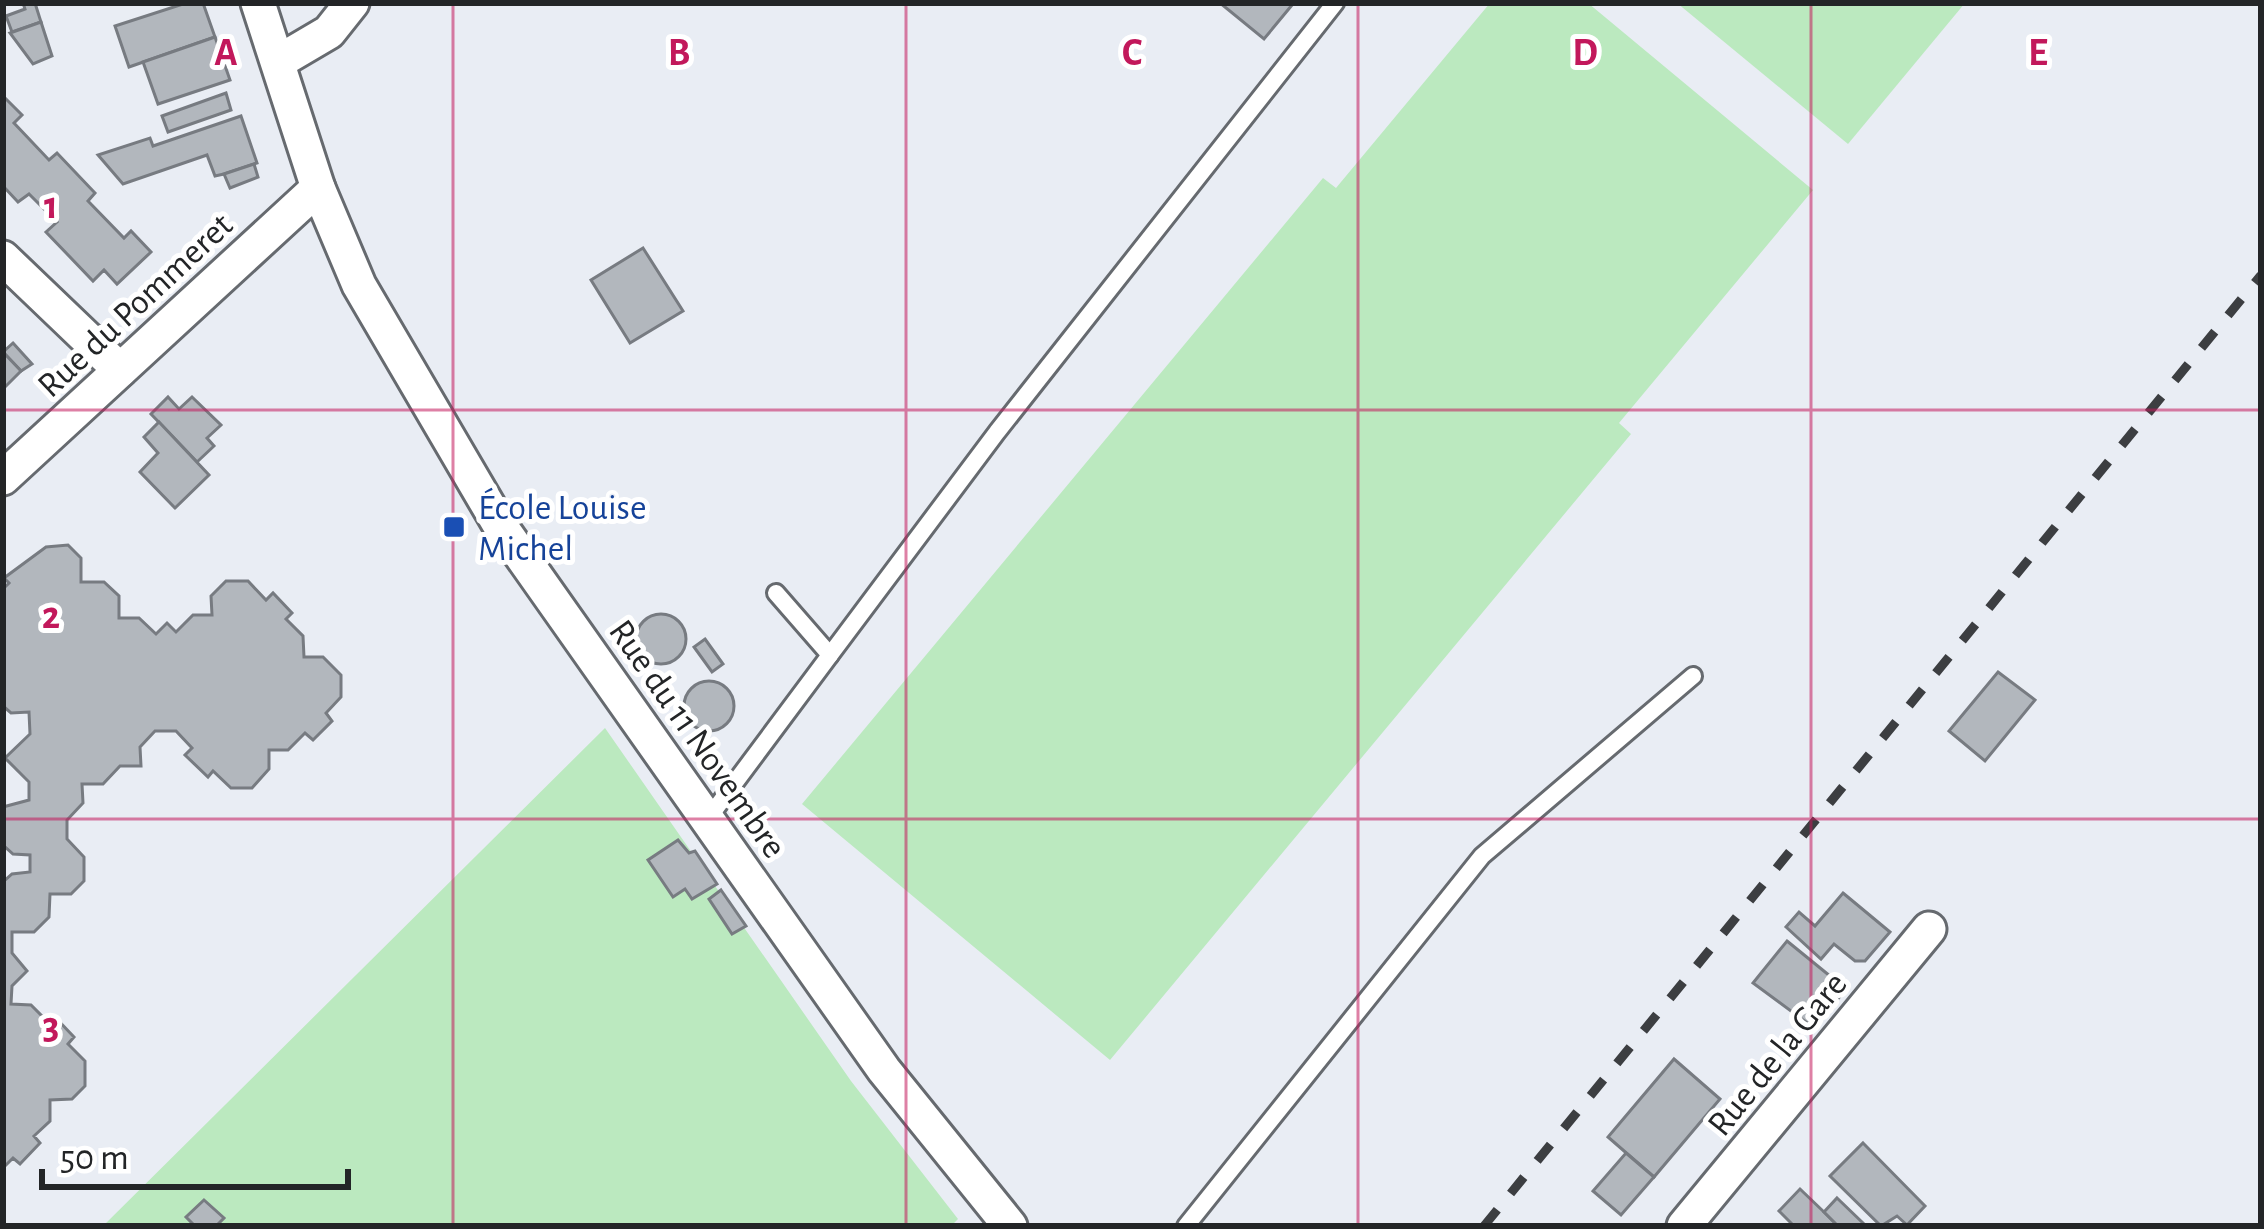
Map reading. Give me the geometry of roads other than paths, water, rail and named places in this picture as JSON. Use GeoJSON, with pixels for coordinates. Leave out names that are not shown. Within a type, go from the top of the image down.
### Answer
{"type":"FeatureCollection","features":[{"type":"Feature","properties":{"kind":"street","name":"Rue du 11 Novembre"},"geometry":{"type":"LineString","coordinates":[[258,3],[318,188],[375,318],[499,524],[884,1070],[998,1222]]}},
{"type":"Feature","properties":{"kind":"street"},"geometry":{"type":"LineString","coordinates":[[278,62],[329,32],[352,3]]}},
{"type":"Feature","properties":{"kind":"street","name":"Rue du Pommeret"},"geometry":{"type":"LineString","coordinates":[[3,478],[318,188]]}},
{"type":"Feature","properties":{"kind":"street"},"geometry":{"type":"LineString","coordinates":[[3,258],[120,370]]}},
{"type":"Feature","properties":{"kind":"street","name":"Rue de la Gare"},"geometry":{"type":"LineString","coordinates":[[1684,1226],[1929,929]]}},
{"type":"Feature","properties":{"kind":"lane"},"geometry":{"type":"LineString","coordinates":[[707,820],[997,432],[1335,3]]}},
{"type":"Feature","properties":{"kind":"lane"},"geometry":{"type":"LineString","coordinates":[[776,593],[830,655]]}},
{"type":"Feature","properties":{"kind":"lane"},"geometry":{"type":"LineString","coordinates":[[1186,1226],[1481,856],[1693,676]]}},
{"type":"Feature","properties":{"kind":"railway"},"geometry":{"type":"LineString","coordinates":[[1484,1226],[2261,275]]}},
{"type":"Feature","properties":{"kind":"place","name":"École Louise Michel"},"geometry":{"type":"Point","coordinates":[454,527]}}]}
